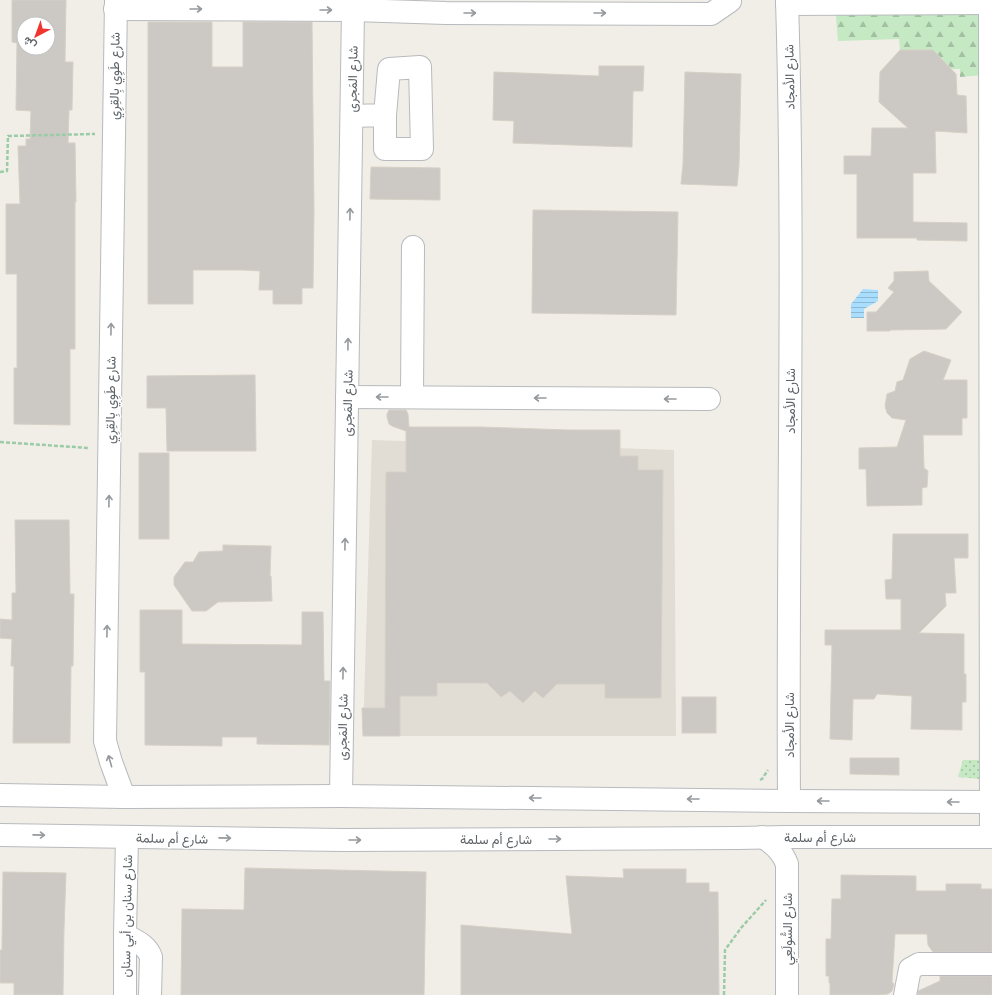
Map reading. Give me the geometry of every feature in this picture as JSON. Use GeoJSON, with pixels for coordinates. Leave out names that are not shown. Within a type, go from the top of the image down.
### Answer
{"type":"FeatureCollection","features":[{"type":"Feature","properties":{"kind":"street"},"geometry":{"type":"LineString","coordinates":[[116,4],[353,10],[446,6],[711,14],[730,0]]}},
{"type":"Feature","properties":{"kind":"street"},"geometry":{"type":"LineString","coordinates":[[787,2],[991,3],[992,836]]}},
{"type":"Feature","properties":{"kind":"street","name":"شارع الأمجاد"},"geometry":{"type":"LineString","coordinates":[[787,2],[791,186],[788,657],[789,801]]}},
{"type":"Feature","properties":{"kind":"street","name":"شارع طَوِي بِالقِرِي"},"geometry":{"type":"LineString","coordinates":[[116,4],[105,741],[124,797]]}},
{"type":"Feature","properties":{"kind":"street","name":"شارع المَجرى"},"geometry":{"type":"LineString","coordinates":[[341,796],[353,10]]}},
{"type":"Feature","properties":{"kind":"street"},"geometry":{"type":"LineString","coordinates":[[352,116],[385,115]]}},
{"type":"Feature","properties":{"kind":"street"},"geometry":{"type":"LineString","coordinates":[[412,397],[413,247]]}},
{"type":"Feature","properties":{"kind":"street"},"geometry":{"type":"LineString","coordinates":[[347,397],[709,399]]}},
{"type":"Feature","properties":{"kind":"street"},"geometry":{"type":"LineString","coordinates":[[0,796],[341,796],[992,802]]}},
{"type":"Feature","properties":{"kind":"street","name":"شارع أم سلمة"},"geometry":{"type":"LineString","coordinates":[[0,834],[343,840],[992,836]]}},
{"type":"Feature","properties":{"kind":"street","name":"شارع سنان بن أبي سنان"},"geometry":{"type":"LineString","coordinates":[[125,995],[127,837]]}},
{"type":"Feature","properties":{"kind":"street"},"geometry":{"type":"LineString","coordinates":[[762,837],[769,840],[780,850],[787,864],[805,844],[817,837]]}},
{"type":"Feature","properties":{"kind":"street","name":"شارع السُّولَعِي"},"geometry":{"type":"LineString","coordinates":[[787,864],[787,995]]}},
{"type":"Feature","properties":{"kind":"street"},"geometry":{"type":"LineString","coordinates":[[125,935],[144,946],[149,952],[150,995]]}},
{"type":"Feature","properties":{"kind":"street"},"geometry":{"type":"LineString","coordinates":[[905,995],[910,969],[919,964],[992,964]]}},
{"type":"Feature","properties":{"kind":"path"},"geometry":{"type":"LineString","coordinates":[[0,172],[8,172],[8,136],[114,134]]}},
{"type":"Feature","properties":{"kind":"path"},"geometry":{"type":"LineString","coordinates":[[0,442],[109,449]]}},
{"type":"Feature","properties":{"kind":"path"},"geometry":{"type":"LineString","coordinates":[[724,995],[725,950],[741,928],[769,897]]}},
{"type":"Feature","properties":{"kind":"shaded area"},"geometry":{"type":"Polygon","coordinates":[[[372,440],[674,450],[676,736],[363,736],[372,440]]]}},
{"type":"Feature","properties":{"kind":"green space"},"geometry":{"type":"Polygon","coordinates":[[[835,4],[978,13],[984,26],[985,75],[960,77],[960,69],[952,69],[933,50],[900,50],[899,39],[838,41],[835,4]]]}},
{"type":"Feature","properties":{"kind":"green space"},"geometry":{"type":"Polygon","coordinates":[[[963,760],[978,760],[984,763],[981,779],[958,777],[963,760]]]}},
{"type":"Feature","properties":{"kind":"water"},"geometry":{"type":"Polygon","coordinates":[[[863,289],[878,290],[878,301],[864,309],[864,318],[851,318],[851,304],[863,289]]]}},
{"type":"Feature","properties":{"kind":"building"},"geometry":{"type":"Polygon","coordinates":[[[12,0],[66,0],[65,62],[73,62],[72,110],[69,110],[68,143],[75,143],[76,202],[75,349],[70,349],[70,425],[14,424],[14,368],[17,368],[17,274],[6,274],[6,204],[20,204],[18,146],[26,146],[26,139],[30,139],[31,111],[16,110],[17,56],[56,56],[56,16],[16,16],[16,43],[12,42],[12,0]]]}},
{"type":"Feature","properties":{"kind":"building"},"geometry":{"type":"Polygon","coordinates":[[[148,22],[212,22],[212,67],[243,67],[243,22],[312,22],[314,213],[313,288],[302,288],[302,304],[273,304],[273,290],[259,290],[260,271],[193,270],[193,304],[148,304],[148,22]]]}},
{"type":"Feature","properties":{"kind":"building"},"geometry":{"type":"Polygon","coordinates":[[[900,50],[933,50],[956,74],[957,95],[966,96],[967,133],[935,131],[936,173],[913,173],[913,222],[967,223],[967,241],[917,240],[917,238],[857,238],[857,174],[844,174],[844,156],[871,156],[872,128],[908,128],[879,102],[880,72],[900,50]]]}},
{"type":"Feature","properties":{"kind":"building"},"geometry":{"type":"Polygon","coordinates":[[[599,66],[644,66],[643,91],[633,91],[632,147],[513,143],[514,121],[493,120],[494,72],[599,76],[599,66]]]}},
{"type":"Feature","properties":{"kind":"building"},"geometry":{"type":"Polygon","coordinates":[[[685,72],[741,74],[739,165],[737,186],[681,184],[683,164],[685,72]]]}},
{"type":"Feature","properties":{"kind":"building"},"geometry":{"type":"Polygon","coordinates":[[[371,167],[440,168],[440,200],[370,199],[371,167]]]}},
{"type":"Feature","properties":{"kind":"building"},"geometry":{"type":"Polygon","coordinates":[[[533,210],[678,212],[676,315],[532,313],[533,210]]]}},
{"type":"Feature","properties":{"kind":"building"},"geometry":{"type":"Polygon","coordinates":[[[928,271],[929,281],[962,312],[946,329],[867,331],[867,312],[876,312],[894,292],[888,288],[894,281],[894,272],[928,271]]]}},
{"type":"Feature","properties":{"kind":"building"},"geometry":{"type":"Polygon","coordinates":[[[924,351],[951,360],[943,380],[967,380],[967,418],[962,418],[962,435],[923,435],[924,468],[928,471],[927,487],[922,488],[922,505],[867,506],[866,469],[859,469],[859,448],[897,447],[906,420],[892,418],[887,413],[885,406],[887,394],[895,391],[897,382],[903,380],[910,359],[924,351]]]}},
{"type":"Feature","properties":{"kind":"building"},"geometry":{"type":"Polygon","coordinates":[[[255,375],[256,451],[167,451],[166,408],[147,408],[147,376],[255,375]]]}},
{"type":"Feature","properties":{"kind":"building"},"geometry":{"type":"Polygon","coordinates":[[[389,410],[406,410],[408,414],[409,427],[620,430],[620,456],[638,456],[638,470],[663,470],[661,698],[605,698],[605,684],[557,684],[543,698],[535,691],[523,703],[510,691],[501,697],[487,683],[437,683],[437,696],[400,696],[400,736],[363,736],[362,708],[385,708],[386,472],[406,472],[406,431],[389,424],[387,414],[389,410]]]}},
{"type":"Feature","properties":{"kind":"building"},"geometry":{"type":"Polygon","coordinates":[[[139,453],[169,453],[169,539],[139,539],[139,453]]]}},
{"type":"Feature","properties":{"kind":"building"},"geometry":{"type":"Polygon","coordinates":[[[15,520],[69,520],[70,594],[74,594],[70,743],[13,743],[14,666],[11,666],[12,639],[0,638],[0,619],[12,620],[12,593],[16,593],[15,520]]]}},
{"type":"Feature","properties":{"kind":"building"},"geometry":{"type":"Polygon","coordinates":[[[893,534],[968,534],[968,558],[954,558],[956,593],[945,593],[946,606],[919,633],[964,634],[966,702],[962,702],[962,730],[911,729],[912,696],[877,694],[874,699],[853,699],[852,740],[830,739],[832,645],[825,645],[825,630],[901,630],[901,599],[886,599],[885,580],[892,579],[893,534]]]}},
{"type":"Feature","properties":{"kind":"building"},"geometry":{"type":"Polygon","coordinates":[[[223,545],[271,546],[270,576],[272,601],[218,602],[206,611],[192,611],[174,585],[174,577],[185,562],[193,562],[199,552],[223,551],[223,545]]]}},
{"type":"Feature","properties":{"kind":"building"},"geometry":{"type":"Polygon","coordinates":[[[140,610],[182,610],[182,644],[302,645],[302,612],[323,612],[324,681],[330,681],[329,745],[257,744],[257,737],[222,737],[222,746],[145,745],[145,672],[140,672],[140,610]]]}},
{"type":"Feature","properties":{"kind":"building"},"geometry":{"type":"Polygon","coordinates":[[[682,697],[716,697],[716,733],[682,733],[682,697]]]}},
{"type":"Feature","properties":{"kind":"building"},"geometry":{"type":"Polygon","coordinates":[[[850,758],[899,758],[899,775],[850,774],[850,758]]]}},
{"type":"Feature","properties":{"kind":"building"},"geometry":{"type":"Polygon","coordinates":[[[245,868],[426,872],[424,995],[181,995],[182,909],[244,910],[245,868]]]}},
{"type":"Feature","properties":{"kind":"building"},"geometry":{"type":"Polygon","coordinates":[[[623,869],[686,869],[686,883],[709,883],[709,892],[718,892],[719,995],[461,995],[461,925],[572,934],[566,876],[624,878],[623,869]]]}},
{"type":"Feature","properties":{"kind":"building"},"geometry":{"type":"Polygon","coordinates":[[[3,872],[66,873],[63,995],[14,995],[14,983],[0,983],[3,872]]]}},
{"type":"Feature","properties":{"kind":"building"},"geometry":{"type":"Polygon","coordinates":[[[841,875],[916,876],[916,891],[946,891],[946,884],[981,884],[981,889],[992,889],[992,952],[933,952],[928,945],[927,934],[895,934],[892,982],[894,984],[892,991],[888,994],[876,995],[830,995],[829,976],[826,976],[826,939],[831,939],[832,899],[841,899],[841,875]]]}},
{"type":"Feature","properties":{"kind":"building"},"geometry":{"type":"Polygon","coordinates":[[[940,976],[992,976],[992,995],[918,995],[918,991],[940,981],[940,976]]]}}]}
